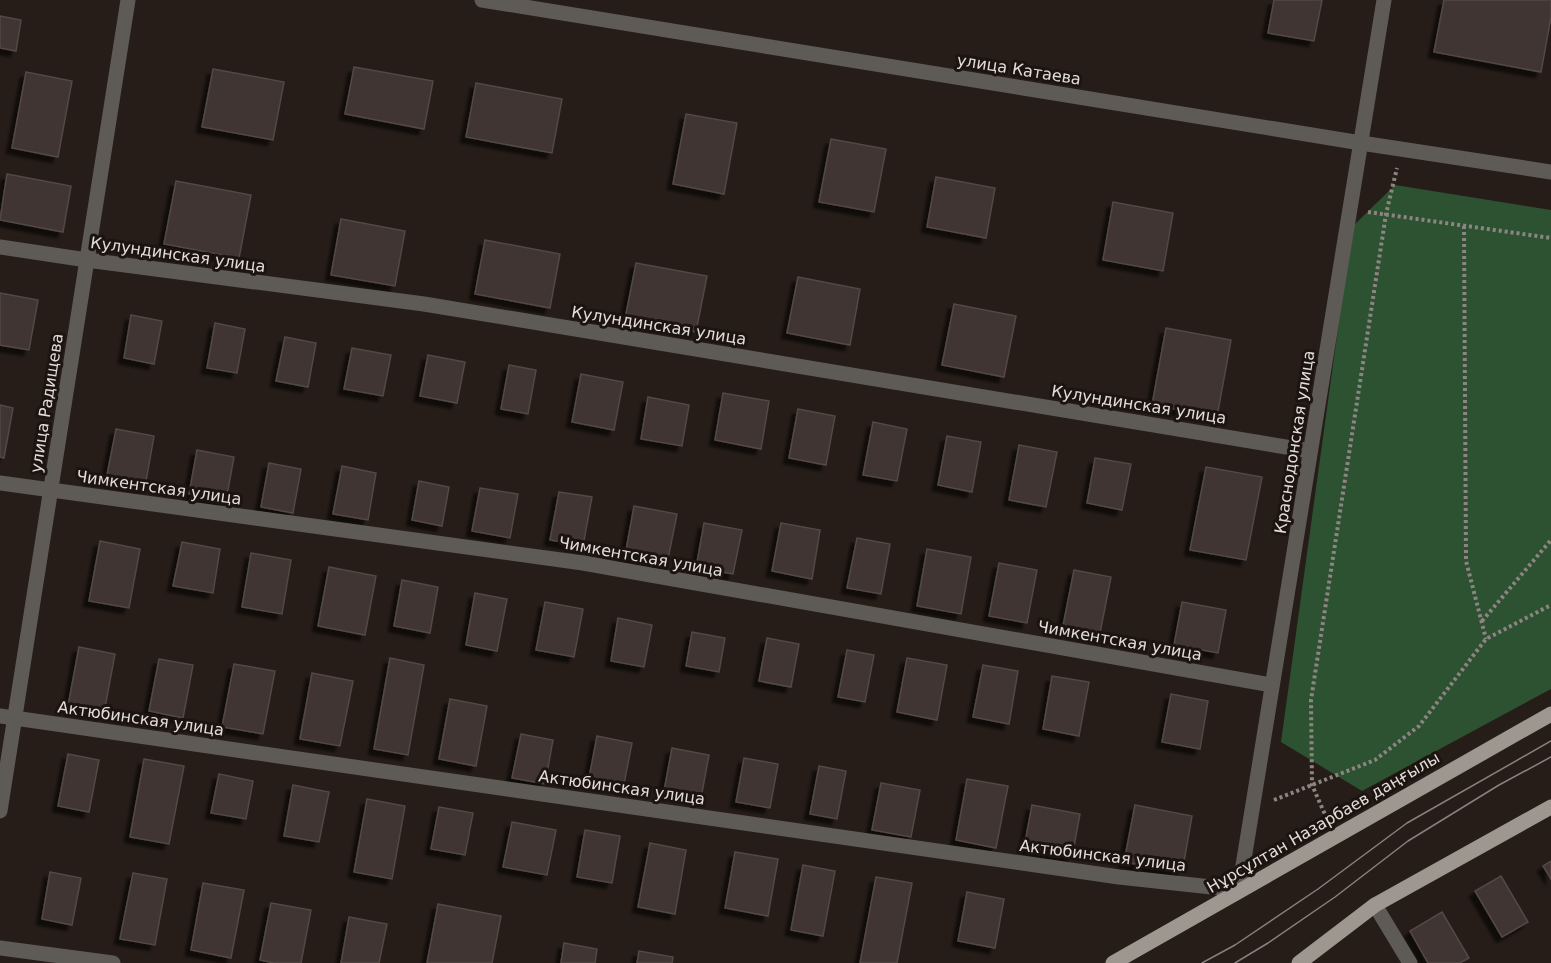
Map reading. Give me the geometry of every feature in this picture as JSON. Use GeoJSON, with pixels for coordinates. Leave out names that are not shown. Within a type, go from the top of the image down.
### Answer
{"type":"FeatureCollection","features":[{"type":"Feature","properties":{"kind":"main road","name":"Нұрсұлтан Назарбаев даңғылы"},"geometry":{"type":"LineString","coordinates":[[1113,963],[1551,714]]}},
{"type":"Feature","properties":{"kind":"main road"},"geometry":{"type":"LineString","coordinates":[[1299,963],[1375,905],[1551,807]]}},
{"type":"Feature","properties":{"kind":"street","name":"улица Радищева"},"geometry":{"type":"LineString","coordinates":[[0,811],[7,717],[50,491],[128,0]]}},
{"type":"Feature","properties":{"kind":"street","name":"улица Катаева"},"geometry":{"type":"LineString","coordinates":[[482,0],[1551,172]]}},
{"type":"Feature","properties":{"kind":"street","name":"Краснодонская улица"},"geometry":{"type":"LineString","coordinates":[[1239,890],[1384,0]]}},
{"type":"Feature","properties":{"kind":"street","name":"Кулундинская улица"},"geometry":{"type":"LineString","coordinates":[[0,247],[424,304],[1310,451]]}},
{"type":"Feature","properties":{"kind":"street","name":"Чимкентская улица"},"geometry":{"type":"LineString","coordinates":[[0,483],[583,563],[1272,685]]}},
{"type":"Feature","properties":{"kind":"street","name":"Актюбинская улица"},"geometry":{"type":"LineString","coordinates":[[7,717],[1107,875],[1239,890]]}},
{"type":"Feature","properties":{"kind":"street"},"geometry":{"type":"LineString","coordinates":[[1375,905],[1410,963]]}},
{"type":"Feature","properties":{"kind":"street"},"geometry":{"type":"LineString","coordinates":[[0,948],[113,963]]}},
{"type":"Feature","properties":{"kind":"path"},"geometry":{"type":"LineString","coordinates":[[1334,837],[1312,785],[1311,700],[1386,214],[1401,149]]}},
{"type":"Feature","properties":{"kind":"path"},"geometry":{"type":"LineString","coordinates":[[1350,209],[1551,238]]}},
{"type":"Feature","properties":{"kind":"path"},"geometry":{"type":"LineString","coordinates":[[1464,226],[1466,561],[1486,639]]}},
{"type":"Feature","properties":{"kind":"path"},"geometry":{"type":"LineString","coordinates":[[1481,621],[1551,540]]}},
{"type":"Feature","properties":{"kind":"path"},"geometry":{"type":"LineString","coordinates":[[1252,809],[1375,760],[1419,726],[1486,639],[1551,605]]}},
{"type":"Feature","properties":{"kind":"green space"},"geometry":{"type":"Polygon","coordinates":[[[1395,185],[1551,210],[1551,689],[1362,791],[1281,742],[1352,227],[1395,185]]]}},
{"type":"Feature","properties":{"kind":"building"},"geometry":{"type":"Polygon","coordinates":[[[1274,0],[1322,0],[1314,41],[1268,33],[1274,0]]]}},
{"type":"Feature","properties":{"kind":"building"},"geometry":{"type":"Polygon","coordinates":[[[1444,0],[1551,0],[1551,17],[1541,72],[1434,52],[1444,0]]]}},
{"type":"Feature","properties":{"kind":"building"},"geometry":{"type":"Polygon","coordinates":[[[0,16],[21,20],[16,51],[0,48],[0,16]]]}},
{"type":"Feature","properties":{"kind":"building"},"geometry":{"type":"Polygon","coordinates":[[[354,67],[433,81],[424,129],[345,114],[354,67]]]}},
{"type":"Feature","properties":{"kind":"building"},"geometry":{"type":"Polygon","coordinates":[[[213,69],[284,82],[273,140],[202,127],[213,69]]]}},
{"type":"Feature","properties":{"kind":"building"},"geometry":{"type":"Polygon","coordinates":[[[26,72],[72,81],[58,157],[12,148],[26,72]]]}},
{"type":"Feature","properties":{"kind":"building"},"geometry":{"type":"Polygon","coordinates":[[[476,83],[562,99],[552,153],[466,137],[476,83]]]}},
{"type":"Feature","properties":{"kind":"building"},"geometry":{"type":"Polygon","coordinates":[[[686,114],[737,123],[724,194],[673,184],[686,114]]]}},
{"type":"Feature","properties":{"kind":"building"},"geometry":{"type":"Polygon","coordinates":[[[831,139],[886,149],[874,212],[819,202],[831,139]]]}},
{"type":"Feature","properties":{"kind":"building"},"geometry":{"type":"Polygon","coordinates":[[[7,174],[71,186],[63,232],[0,220],[7,174]]]}},
{"type":"Feature","properties":{"kind":"building"},"geometry":{"type":"Polygon","coordinates":[[[936,177],[995,188],[986,238],[927,227],[936,177]]]}},
{"type":"Feature","properties":{"kind":"building"},"geometry":{"type":"Polygon","coordinates":[[[176,181],[251,195],[239,258],[164,244],[176,181]]]}},
{"type":"Feature","properties":{"kind":"building"},"geometry":{"type":"Polygon","coordinates":[[[1113,202],[1173,213],[1163,271],[1103,260],[1113,202]]]}},
{"type":"Feature","properties":{"kind":"building"},"geometry":{"type":"Polygon","coordinates":[[[341,219],[405,231],[395,286],[331,275],[341,219]]]}},
{"type":"Feature","properties":{"kind":"building"},"geometry":{"type":"Polygon","coordinates":[[[485,240],[560,254],[550,308],[475,294],[485,240]]]}},
{"type":"Feature","properties":{"kind":"building"},"geometry":{"type":"Polygon","coordinates":[[[636,263],[707,276],[696,332],[625,319],[636,263]]]}},
{"type":"Feature","properties":{"kind":"building"},"geometry":{"type":"Polygon","coordinates":[[[798,277],[860,289],[850,345],[787,333],[798,277]]]}},
{"type":"Feature","properties":{"kind":"building"},"geometry":{"type":"Polygon","coordinates":[[[0,293],[38,300],[29,350],[0,345],[0,293]]]}},
{"type":"Feature","properties":{"kind":"building"},"geometry":{"type":"Polygon","coordinates":[[[954,304],[1016,316],[1004,377],[942,365],[954,304]]]}},
{"type":"Feature","properties":{"kind":"building"},"geometry":{"type":"Polygon","coordinates":[[[131,315],[162,321],[154,364],[124,358],[131,315]]]}},
{"type":"Feature","properties":{"kind":"building"},"geometry":{"type":"Polygon","coordinates":[[[215,323],[245,329],[237,373],[207,368],[215,323]]]}},
{"type":"Feature","properties":{"kind":"building"},"geometry":{"type":"Polygon","coordinates":[[[1166,328],[1231,340],[1217,417],[1152,405],[1166,328]]]}},
{"type":"Feature","properties":{"kind":"building"},"geometry":{"type":"Polygon","coordinates":[[[285,337],[316,343],[308,387],[276,381],[285,337]]]}},
{"type":"Feature","properties":{"kind":"building"},"geometry":{"type":"Polygon","coordinates":[[[352,348],[391,355],[383,396],[344,389],[352,348]]]}},
{"type":"Feature","properties":{"kind":"building"},"geometry":{"type":"Polygon","coordinates":[[[428,355],[465,362],[457,403],[420,396],[428,355]]]}},
{"type":"Feature","properties":{"kind":"building"},"geometry":{"type":"Polygon","coordinates":[[[509,365],[536,370],[528,414],[501,409],[509,365]]]}},
{"type":"Feature","properties":{"kind":"building"},"geometry":{"type":"Polygon","coordinates":[[[581,374],[623,382],[614,430],[572,422],[581,374]]]}},
{"type":"Feature","properties":{"kind":"building"},"geometry":{"type":"Polygon","coordinates":[[[723,393],[769,401],[761,449],[715,440],[723,393]]]}},
{"type":"Feature","properties":{"kind":"building"},"geometry":{"type":"Polygon","coordinates":[[[648,397],[689,405],[682,446],[641,439],[648,397]]]}},
{"type":"Feature","properties":{"kind":"building"},"geometry":{"type":"Polygon","coordinates":[[[0,405],[13,408],[4,458],[0,457],[0,405]]]}},
{"type":"Feature","properties":{"kind":"building"},"geometry":{"type":"Polygon","coordinates":[[[798,409],[835,416],[826,465],[789,458],[798,409]]]}},
{"type":"Feature","properties":{"kind":"building"},"geometry":{"type":"Polygon","coordinates":[[[873,422],[907,429],[897,481],[863,475],[873,422]]]}},
{"type":"Feature","properties":{"kind":"building"},"geometry":{"type":"Polygon","coordinates":[[[116,429],[154,436],[145,487],[106,480],[116,429]]]}},
{"type":"Feature","properties":{"kind":"building"},"geometry":{"type":"Polygon","coordinates":[[[947,436],[981,442],[972,492],[938,485],[947,436]]]}},
{"type":"Feature","properties":{"kind":"building"},"geometry":{"type":"Polygon","coordinates":[[[1019,445],[1057,452],[1046,507],[1009,500],[1019,445]]]}},
{"type":"Feature","properties":{"kind":"building"},"geometry":{"type":"Polygon","coordinates":[[[197,450],[234,457],[226,501],[189,494],[197,450]]]}},
{"type":"Feature","properties":{"kind":"building"},"geometry":{"type":"Polygon","coordinates":[[[1095,458],[1131,464],[1122,510],[1087,503],[1095,458]]]}},
{"type":"Feature","properties":{"kind":"building"},"geometry":{"type":"Polygon","coordinates":[[[269,463],[301,469],[293,513],[261,507],[269,463]]]}},
{"type":"Feature","properties":{"kind":"building"},"geometry":{"type":"Polygon","coordinates":[[[342,466],[376,473],[368,520],[333,514],[342,466]]]}},
{"type":"Feature","properties":{"kind":"building"},"geometry":{"type":"Polygon","coordinates":[[[1206,467],[1262,477],[1246,560],[1190,550],[1206,467]]]}},
{"type":"Feature","properties":{"kind":"building"},"geometry":{"type":"Polygon","coordinates":[[[419,481],[449,487],[442,526],[412,520],[419,481]]]}},
{"type":"Feature","properties":{"kind":"building"},"geometry":{"type":"Polygon","coordinates":[[[480,488],[518,494],[510,538],[472,531],[480,488]]]}},
{"type":"Feature","properties":{"kind":"building"},"geometry":{"type":"Polygon","coordinates":[[[559,492],[592,497],[583,546],[550,540],[559,492]]]}},
{"type":"Feature","properties":{"kind":"building"},"geometry":{"type":"Polygon","coordinates":[[[634,506],[677,514],[667,564],[625,556],[634,506]]]}},
{"type":"Feature","properties":{"kind":"building"},"geometry":{"type":"Polygon","coordinates":[[[704,523],[742,530],[733,574],[696,568],[704,523]]]}},
{"type":"Feature","properties":{"kind":"building"},"geometry":{"type":"Polygon","coordinates":[[[781,523],[820,530],[812,579],[772,571],[781,523]]]}},
{"type":"Feature","properties":{"kind":"building"},"geometry":{"type":"Polygon","coordinates":[[[857,538],[890,544],[881,594],[847,588],[857,538]]]}},
{"type":"Feature","properties":{"kind":"building"},"geometry":{"type":"Polygon","coordinates":[[[100,541],[140,549],[129,608],[89,601],[100,541]]]}},
{"type":"Feature","properties":{"kind":"building"},"geometry":{"type":"Polygon","coordinates":[[[182,542],[220,549],[213,593],[173,586],[182,542]]]}},
{"type":"Feature","properties":{"kind":"building"},"geometry":{"type":"Polygon","coordinates":[[[927,549],[971,557],[961,614],[917,606],[927,549]]]}},
{"type":"Feature","properties":{"kind":"building"},"geometry":{"type":"Polygon","coordinates":[[[251,553],[291,560],[282,614],[242,607],[251,553]]]}},
{"type":"Feature","properties":{"kind":"building"},"geometry":{"type":"Polygon","coordinates":[[[999,563],[1037,570],[1027,623],[989,616],[999,563]]]}},
{"type":"Feature","properties":{"kind":"building"},"geometry":{"type":"Polygon","coordinates":[[[329,567],[376,576],[365,635],[318,626],[329,567]]]}},
{"type":"Feature","properties":{"kind":"building"},"geometry":{"type":"Polygon","coordinates":[[[1074,570],[1111,577],[1100,633],[1063,626],[1074,570]]]}},
{"type":"Feature","properties":{"kind":"building"},"geometry":{"type":"Polygon","coordinates":[[[402,580],[438,587],[430,633],[394,626],[402,580]]]}},
{"type":"Feature","properties":{"kind":"building"},"geometry":{"type":"Polygon","coordinates":[[[475,593],[507,599],[497,651],[466,645],[475,593]]]}},
{"type":"Feature","properties":{"kind":"building"},"geometry":{"type":"Polygon","coordinates":[[[545,602],[583,609],[574,657],[536,650],[545,602]]]}},
{"type":"Feature","properties":{"kind":"building"},"geometry":{"type":"Polygon","coordinates":[[[1182,602],[1226,610],[1218,653],[1174,645],[1182,602]]]}},
{"type":"Feature","properties":{"kind":"building"},"geometry":{"type":"Polygon","coordinates":[[[618,618],[652,625],[644,667],[611,661],[618,618]]]}},
{"type":"Feature","properties":{"kind":"building"},"geometry":{"type":"Polygon","coordinates":[[[692,632],[725,638],[719,672],[686,666],[692,632]]]}},
{"type":"Feature","properties":{"kind":"building"},"geometry":{"type":"Polygon","coordinates":[[[767,638],[799,644],[791,687],[759,681],[767,638]]]}},
{"type":"Feature","properties":{"kind":"building"},"geometry":{"type":"Polygon","coordinates":[[[79,647],[115,654],[104,713],[68,706],[79,647]]]}},
{"type":"Feature","properties":{"kind":"building"},"geometry":{"type":"Polygon","coordinates":[[[847,650],[874,655],[865,702],[838,697],[847,650]]]}},
{"type":"Feature","properties":{"kind":"building"},"geometry":{"type":"Polygon","coordinates":[[[390,658],[424,665],[408,755],[374,749],[390,658]]]}},
{"type":"Feature","properties":{"kind":"building"},"geometry":{"type":"Polygon","coordinates":[[[907,658],[947,665],[937,720],[897,712],[907,658]]]}},
{"type":"Feature","properties":{"kind":"building"},"geometry":{"type":"Polygon","coordinates":[[[159,659],[193,665],[183,718],[149,711],[159,659]]]}},
{"type":"Feature","properties":{"kind":"building"},"geometry":{"type":"Polygon","coordinates":[[[234,664],[275,671],[263,734],[222,727],[234,664]]]}},
{"type":"Feature","properties":{"kind":"building"},"geometry":{"type":"Polygon","coordinates":[[[983,665],[1018,671],[1009,724],[973,717],[983,665]]]}},
{"type":"Feature","properties":{"kind":"building"},"geometry":{"type":"Polygon","coordinates":[[[312,673],[353,681],[340,746],[300,739],[312,673]]]}},
{"type":"Feature","properties":{"kind":"building"},"geometry":{"type":"Polygon","coordinates":[[[1052,676],[1089,682],[1079,736],[1043,729],[1052,676]]]}},
{"type":"Feature","properties":{"kind":"building"},"geometry":{"type":"Polygon","coordinates":[[[1171,694],[1208,701],[1200,749],[1162,742],[1171,694]]]}},
{"type":"Feature","properties":{"kind":"building"},"geometry":{"type":"Polygon","coordinates":[[[450,699],[487,706],[476,766],[439,759],[450,699]]]}},
{"type":"Feature","properties":{"kind":"building"},"geometry":{"type":"Polygon","coordinates":[[[521,734],[553,740],[545,784],[512,778],[521,734]]]}},
{"type":"Feature","properties":{"kind":"building"},"geometry":{"type":"Polygon","coordinates":[[[597,736],[632,743],[624,784],[589,778],[597,736]]]}},
{"type":"Feature","properties":{"kind":"building"},"geometry":{"type":"Polygon","coordinates":[[[672,748],[709,755],[701,798],[664,791],[672,748]]]}},
{"type":"Feature","properties":{"kind":"building"},"geometry":{"type":"Polygon","coordinates":[[[68,754],[99,760],[89,812],[58,806],[68,754]]]}},
{"type":"Feature","properties":{"kind":"building"},"geometry":{"type":"Polygon","coordinates":[[[744,758],[778,764],[770,808],[736,802],[744,758]]]}},
{"type":"Feature","properties":{"kind":"building"},"geometry":{"type":"Polygon","coordinates":[[[144,759],[184,766],[169,844],[130,837],[144,759]]]}},
{"type":"Feature","properties":{"kind":"building"},"geometry":{"type":"Polygon","coordinates":[[[819,766],[846,771],[837,819],[810,814],[819,766]]]}},
{"type":"Feature","properties":{"kind":"building"},"geometry":{"type":"Polygon","coordinates":[[[219,774],[253,781],[246,819],[211,813],[219,774]]]}},
{"type":"Feature","properties":{"kind":"building"},"geometry":{"type":"Polygon","coordinates":[[[967,779],[1008,786],[996,848],[956,840],[967,779]]]}},
{"type":"Feature","properties":{"kind":"building"},"geometry":{"type":"Polygon","coordinates":[[[881,783],[920,790],[911,837],[872,830],[881,783]]]}},
{"type":"Feature","properties":{"kind":"building"},"geometry":{"type":"Polygon","coordinates":[[[293,785],[329,792],[319,842],[284,836],[293,785]]]}},
{"type":"Feature","properties":{"kind":"building"},"geometry":{"type":"Polygon","coordinates":[[[367,799],[405,806],[392,879],[354,872],[367,799]]]}},
{"type":"Feature","properties":{"kind":"building"},"geometry":{"type":"Polygon","coordinates":[[[1032,805],[1080,814],[1072,857],[1024,848],[1032,805]]]}},
{"type":"Feature","properties":{"kind":"building"},"geometry":{"type":"Polygon","coordinates":[[[1135,805],[1192,816],[1182,873],[1124,862],[1135,805]]]}},
{"type":"Feature","properties":{"kind":"building"},"geometry":{"type":"Polygon","coordinates":[[[439,807],[473,813],[465,855],[431,849],[439,807]]]}},
{"type":"Feature","properties":{"kind":"building"},"geometry":{"type":"Polygon","coordinates":[[[512,822],[556,830],[547,875],[503,867],[512,822]]]}},
{"type":"Feature","properties":{"kind":"building"},"geometry":{"type":"Polygon","coordinates":[[[585,830],[620,836],[612,883],[577,877],[585,830]]]}},
{"type":"Feature","properties":{"kind":"building"},"geometry":{"type":"Polygon","coordinates":[[[650,843],[686,850],[675,914],[638,907],[650,843]]]}},
{"type":"Feature","properties":{"kind":"building"},"geometry":{"type":"Polygon","coordinates":[[[735,852],[778,859],[768,916],[725,908],[735,852]]]}},
{"type":"Feature","properties":{"kind":"building"},"geometry":{"type":"Polygon","coordinates":[[[1551,861],[1551,879],[1543,866],[1551,861]]]}},
{"type":"Feature","properties":{"kind":"building"},"geometry":{"type":"Polygon","coordinates":[[[803,865],[835,871],[823,936],[791,930],[803,865]]]}},
{"type":"Feature","properties":{"kind":"building"},"geometry":{"type":"Polygon","coordinates":[[[50,872],[81,878],[72,925],[42,919],[50,872]]]}},
{"type":"Feature","properties":{"kind":"building"},"geometry":{"type":"Polygon","coordinates":[[[133,873],[167,879],[155,945],[120,939],[133,873]]]}},
{"type":"Feature","properties":{"kind":"building"},"geometry":{"type":"Polygon","coordinates":[[[1501,876],[1528,922],[1502,937],[1475,891],[1501,876]]]}},
{"type":"Feature","properties":{"kind":"building"},"geometry":{"type":"Polygon","coordinates":[[[876,877],[912,883],[897,963],[860,963],[876,877]]]}},
{"type":"Feature","properties":{"kind":"building"},"geometry":{"type":"Polygon","coordinates":[[[203,883],[244,890],[231,958],[191,950],[203,883]]]}},
{"type":"Feature","properties":{"kind":"building"},"geometry":{"type":"Polygon","coordinates":[[[967,892],[1004,899],[995,948],[958,941],[967,892]]]}},
{"type":"Feature","properties":{"kind":"building"},"geometry":{"type":"Polygon","coordinates":[[[271,903],[311,910],[301,963],[274,963],[260,960],[271,903]]]}},
{"type":"Feature","properties":{"kind":"building"},"geometry":{"type":"Polygon","coordinates":[[[438,904],[501,916],[492,963],[427,963],[438,904]]]}},
{"type":"Feature","properties":{"kind":"building"},"geometry":{"type":"Polygon","coordinates":[[[1442,912],[1469,958],[1460,963],[1428,963],[1410,931],[1442,912]]]}},
{"type":"Feature","properties":{"kind":"building"},"geometry":{"type":"Polygon","coordinates":[[[349,917],[387,924],[379,963],[341,963],[349,917]]]}},
{"type":"Feature","properties":{"kind":"building"},"geometry":{"type":"Polygon","coordinates":[[[564,943],[597,949],[595,963],[561,963],[564,943]]]}},
{"type":"Feature","properties":{"kind":"building"},"geometry":{"type":"Polygon","coordinates":[[[639,951],[673,957],[672,963],[637,963],[639,951]]]}},
{"type":"Feature","properties":{"kind":"tram line"},"geometry":{"type":"LineString","coordinates":[[1202,963],[1235,945],[1318,889],[1407,823],[1551,741]]}},
{"type":"Feature","properties":{"kind":"tram line"},"geometry":{"type":"LineString","coordinates":[[1235,963],[1335,897],[1408,841],[1499,785],[1551,757]]}}]}
